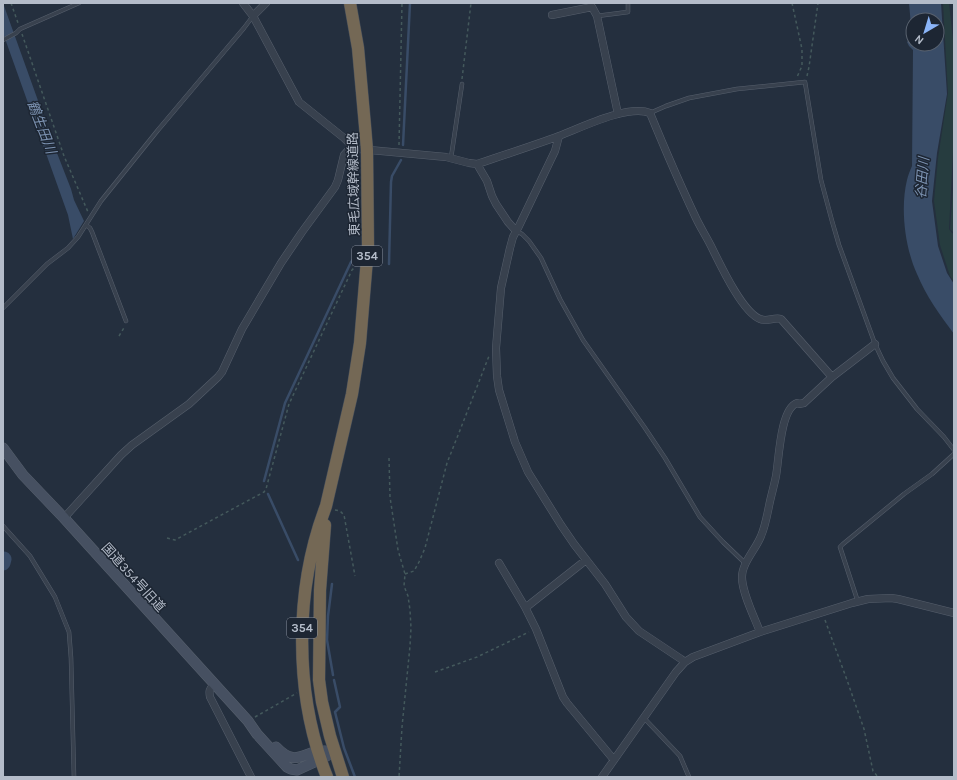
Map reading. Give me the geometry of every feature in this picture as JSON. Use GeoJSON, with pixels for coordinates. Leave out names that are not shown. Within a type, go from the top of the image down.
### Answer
{"type":"FeatureCollection","features":[{"type":"Feature","properties":{"kind":"highway","name":"東毛広域幹線道路"},"geometry":{"type":"LineString","coordinates":[[328,777],[320,755],[310,717],[305,687],[302,653],[302,630],[305,595],[312,553],[326,506],[352,394],[360,343],[368,247],[367,150],[358,48],[350,3]]}},
{"type":"Feature","properties":{"kind":"highway","name":"東毛広域幹線道路"},"geometry":{"type":"LineString","coordinates":[[326,506],[320,590],[319,680],[325,716],[334,752],[343,777]]}},
{"type":"Feature","properties":{"kind":"street"},"geometry":{"type":"LineString","coordinates":[[243,3],[253,16],[299,102],[352,146],[359,149],[446,157],[477,164],[618,114],[638,111],[650,113],[696,218],[723,270],[744,303],[751,313],[759,319],[781,319],[832,377]]}},
{"type":"Feature","properties":{"kind":"street"},"geometry":{"type":"LineString","coordinates":[[253,16],[266,3]]}},
{"type":"Feature","properties":{"kind":"street"},"geometry":{"type":"LineString","coordinates":[[552,15],[592,7],[597,16],[618,114]]}},
{"type":"Feature","properties":{"kind":"street"},"geometry":{"type":"LineString","coordinates":[[559,136],[555,151],[513,237],[510,248],[501,288],[496,348],[499,390],[511,430],[528,472],[574,544],[605,584],[619,608],[631,624],[653,641],[685,662]]}},
{"type":"Feature","properties":{"kind":"street"},"geometry":{"type":"LineString","coordinates":[[64,518],[121,455],[132,445],[189,404],[222,372],[242,329],[281,263],[335,187],[344,155],[352,146]]}},
{"type":"Feature","properties":{"kind":"street"},"geometry":{"type":"LineString","coordinates":[[477,164],[487,181],[496,204],[516,231]]}},
{"type":"Feature","properties":{"kind":"street"},"geometry":{"type":"LineString","coordinates":[[760,632],[743,587],[742,572],[761,536],[776,476],[780,440],[787,414],[793,404],[804,403],[832,377],[875,344]]}},
{"type":"Feature","properties":{"kind":"street","name":"国道354号旧道"},"geometry":{"type":"LineString","coordinates":[[3,448],[23,475],[64,518],[288,767],[297,770],[320,755]]}},
{"type":"Feature","properties":{"kind":"street"},"geometry":{"type":"LineString","coordinates":[[525,607],[586,560]]}},
{"type":"Feature","properties":{"kind":"street"},"geometry":{"type":"LineString","coordinates":[[499,563],[536,628],[563,697],[614,760]]}},
{"type":"Feature","properties":{"kind":"street"},"geometry":{"type":"LineString","coordinates":[[602,777],[676,672],[685,662],[693,657],[760,632],[868,599],[898,598],[954,613]]}},
{"type":"Feature","properties":{"kind":"street"},"geometry":{"type":"LineString","coordinates":[[214,685],[209,691],[210,697],[251,777]]}},
{"type":"Feature","properties":{"kind":"street","name":"国道354号旧道"},"geometry":{"type":"LineString","coordinates":[[248,721],[261,731],[279,750],[293,758],[334,752]]}},
{"type":"Feature","properties":{"kind":"street"},"geometry":{"type":"LineString","coordinates":[[288,767],[297,777]]}},
{"type":"Feature","properties":{"kind":"lane"},"geometry":{"type":"LineString","coordinates":[[3,40],[20,29],[79,3]]}},
{"type":"Feature","properties":{"kind":"lane"},"geometry":{"type":"LineString","coordinates":[[597,16],[628,12],[628,3]]}},
{"type":"Feature","properties":{"kind":"lane"},"geometry":{"type":"LineString","coordinates":[[3,308],[47,264],[68,248],[78,237],[101,201],[253,16]]}},
{"type":"Feature","properties":{"kind":"lane"},"geometry":{"type":"LineString","coordinates":[[650,113],[689,98],[737,89],[805,82],[821,180],[839,244],[875,344],[883,361],[902,391],[954,450]]}},
{"type":"Feature","properties":{"kind":"lane"},"geometry":{"type":"LineString","coordinates":[[451,158],[462,84]]}},
{"type":"Feature","properties":{"kind":"lane"},"geometry":{"type":"LineString","coordinates":[[86,225],[92,232],[126,321]]}},
{"type":"Feature","properties":{"kind":"lane"},"geometry":{"type":"LineString","coordinates":[[516,231],[529,240],[541,258],[560,299],[583,340],[665,458],[700,517],[746,564]]}},
{"type":"Feature","properties":{"kind":"lane"},"geometry":{"type":"LineString","coordinates":[[858,602],[840,547],[904,494],[932,474],[954,454]]}},
{"type":"Feature","properties":{"kind":"lane"},"geometry":{"type":"LineString","coordinates":[[3,526],[30,556],[57,602],[69,632],[72,665],[74,777]]}},
{"type":"Feature","properties":{"kind":"lane"},"geometry":{"type":"LineString","coordinates":[[644,718],[680,756],[689,777]]}},
{"type":"Feature","properties":{"kind":"path"},"geometry":{"type":"LineString","coordinates":[[11,3],[64,156],[91,217]]}},
{"type":"Feature","properties":{"kind":"path"},"geometry":{"type":"LineString","coordinates":[[398,153],[402,3]]}},
{"type":"Feature","properties":{"kind":"path"},"geometry":{"type":"LineString","coordinates":[[462,84],[471,3]]}},
{"type":"Feature","properties":{"kind":"path"},"geometry":{"type":"LineString","coordinates":[[792,3],[802,48],[802,66],[794,82]]}},
{"type":"Feature","properties":{"kind":"path"},"geometry":{"type":"LineString","coordinates":[[805,82],[809,67],[818,3]]}},
{"type":"Feature","properties":{"kind":"path"},"geometry":{"type":"LineString","coordinates":[[167,538],[175,540],[264,492],[289,404],[352,270],[360,262],[367,259]]}},
{"type":"Feature","properties":{"kind":"path"},"geometry":{"type":"LineString","coordinates":[[119,336],[125,326],[126,321]]}},
{"type":"Feature","properties":{"kind":"path"},"geometry":{"type":"LineString","coordinates":[[405,574],[414,571],[425,548],[447,463],[490,352],[496,348]]}},
{"type":"Feature","properties":{"kind":"path"},"geometry":{"type":"LineString","coordinates":[[389,458],[390,497],[398,550],[405,574],[404,586],[408,596],[410,610],[408,677],[404,701],[399,777]]}},
{"type":"Feature","properties":{"kind":"path"},"geometry":{"type":"LineString","coordinates":[[326,506],[344,515],[355,576]]}},
{"type":"Feature","properties":{"kind":"path"},"geometry":{"type":"LineString","coordinates":[[822,612],[864,729],[873,771],[878,777]]}},
{"type":"Feature","properties":{"kind":"path"},"geometry":{"type":"LineString","coordinates":[[435,672],[477,656],[536,628]]}},
{"type":"Feature","properties":{"kind":"path"},"geometry":{"type":"LineString","coordinates":[[248,721],[305,687]]}},
{"type":"Feature","properties":{"kind":"green space"},"geometry":{"type":"Polygon","coordinates":[[[943,3],[949,3],[954,48],[954,134],[949,229],[954,234],[954,281],[950,276],[940,245],[934,201],[938,158],[948,93],[945,12],[944,12],[943,3]]]}},
{"type":"Feature","properties":{"kind":"green space"},"geometry":{"type":"Polygon","coordinates":[[[954,174],[954,233],[950,229],[954,174]]]}},
{"type":"Feature","properties":{"kind":"water"},"geometry":{"type":"Polygon","coordinates":[[[3,3],[74,200],[84,221],[73,239],[68,215],[3,33],[3,3]]]}},
{"type":"Feature","properties":{"kind":"water"},"geometry":{"type":"Polygon","coordinates":[[[909,3],[941,3],[942,12],[910,12],[909,3]]]}},
{"type":"Feature","properties":{"kind":"water","name":"谷田川"},"geometry":{"type":"Polygon","coordinates":[[[913,52],[944,52],[947,94],[937,153],[932,201],[938,246],[947,273],[954,284],[954,334],[925,290],[909,252],[905,228],[904,203],[907,178],[912,166],[913,52]]]}},
{"type":"Feature","properties":{"kind":"waterway"},"geometry":{"type":"LineString","coordinates":[[403,145],[410,3]]}},
{"type":"Feature","properties":{"kind":"waterway"},"geometry":{"type":"LineString","coordinates":[[389,264],[391,182],[392,176],[401,160]]}},
{"type":"Feature","properties":{"kind":"waterway"},"geometry":{"type":"LineString","coordinates":[[264,481],[285,403],[351,262],[355,257]]}},
{"type":"Feature","properties":{"kind":"waterway"},"geometry":{"type":"LineString","coordinates":[[268,494],[298,560]]}},
{"type":"Feature","properties":{"kind":"waterway","name":"鶴生田川"},"geometry":{"type":"LineString","coordinates":[[3,563],[4,559]]}},
{"type":"Feature","properties":{"kind":"waterway"},"geometry":{"type":"LineString","coordinates":[[332,584],[327,640],[333,675]]}},
{"type":"Feature","properties":{"kind":"waterway"},"geometry":{"type":"LineString","coordinates":[[334,680],[340,707],[335,712],[344,748],[355,777]]}}]}
